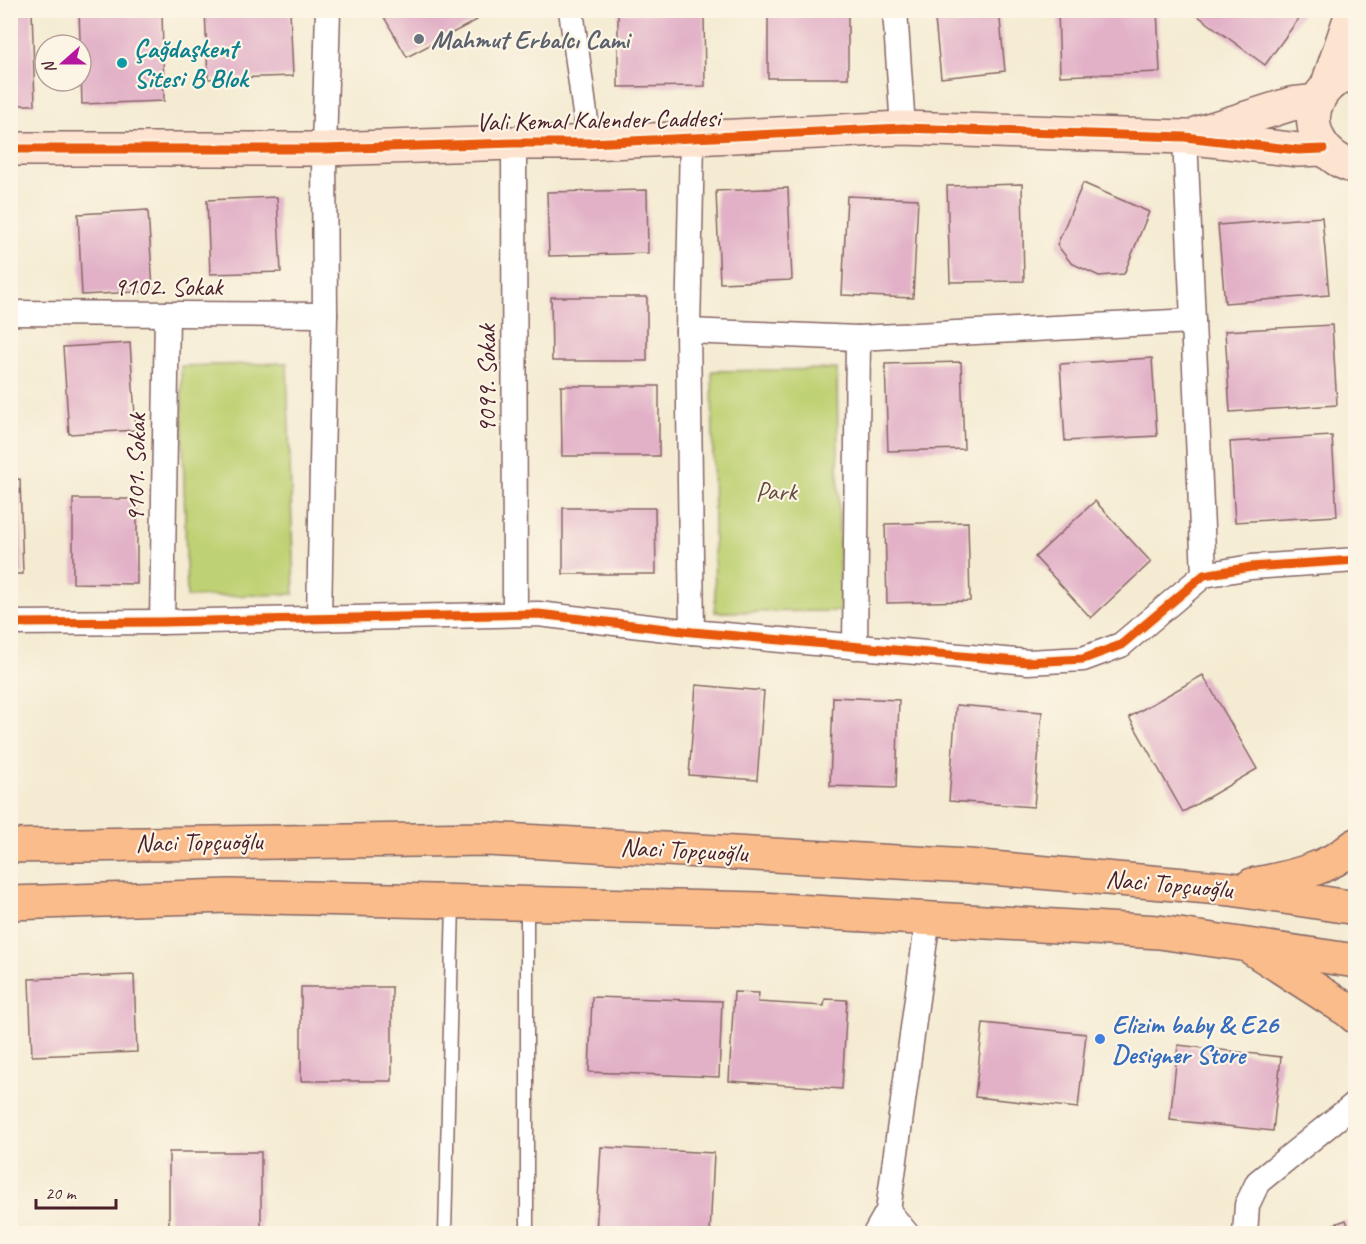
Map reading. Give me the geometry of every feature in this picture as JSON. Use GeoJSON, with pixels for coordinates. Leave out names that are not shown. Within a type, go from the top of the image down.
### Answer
{"type":"FeatureCollection","features":[{"type":"Feature","properties":{"kind":"main road","name":"Naci Topçuoğlu"},"geometry":{"type":"LineString","coordinates":[[10,846],[486,839],[969,866],[1231,889],[1356,909]]}},
{"type":"Feature","properties":{"kind":"main road"},"geometry":{"type":"LineString","coordinates":[[1231,889],[1284,879],[1322,867],[1356,846]]}},
{"type":"Feature","properties":{"kind":"main road","name":"Naci Topçuoğlu"},"geometry":{"type":"LineString","coordinates":[[10,903],[229,896],[761,909],[1159,932],[1356,961]]}},
{"type":"Feature","properties":{"kind":"main road"},"geometry":{"type":"LineString","coordinates":[[1244,943],[1356,1017]]}},
{"type":"Feature","properties":{"kind":"street"},"geometry":{"type":"LineString","coordinates":[[319,618],[325,315],[324,149],[328,10]]}},
{"type":"Feature","properties":{"kind":"street"},"geometry":{"type":"LineString","coordinates":[[571,10],[589,143]]}},
{"type":"Feature","properties":{"kind":"street"},"geometry":{"type":"LineString","coordinates":[[895,10],[903,128]]}},
{"type":"Feature","properties":{"kind":"street"},"geometry":{"type":"LineString","coordinates":[[1353,10],[1333,87],[1314,117],[1316,134],[1323,149],[1338,161],[1356,167]]}},
{"type":"Feature","properties":{"kind":"street"},"geometry":{"type":"LineString","coordinates":[[1185,137],[1291,104],[1333,87]]}},
{"type":"Feature","properties":{"kind":"street","name":"Vali Kemal Kalender Caddesi"},"geometry":{"type":"LineString","coordinates":[[10,149],[324,149],[589,143],[692,140],[903,128],[1185,137]]}},
{"type":"Feature","properties":{"kind":"street"},"geometry":{"type":"LineString","coordinates":[[1185,137],[1298,150],[1323,149]]}},
{"type":"Feature","properties":{"kind":"street"},"geometry":{"type":"LineString","coordinates":[[1185,137],[1204,575]]}},
{"type":"Feature","properties":{"kind":"street"},"geometry":{"type":"LineString","coordinates":[[692,140],[688,331],[692,632]]}},
{"type":"Feature","properties":{"kind":"street","name":"9099. Sokak"},"geometry":{"type":"LineString","coordinates":[[514,143],[515,614]]}},
{"type":"Feature","properties":{"kind":"street","name":"9102. Sokak"},"geometry":{"type":"LineString","coordinates":[[10,314],[325,315]]}},
{"type":"Feature","properties":{"kind":"street","name":"9101. Sokak"},"geometry":{"type":"LineString","coordinates":[[162,622],[167,314]]}},
{"type":"Feature","properties":{"kind":"street"},"geometry":{"type":"LineString","coordinates":[[688,331],[858,338],[1193,321]]}},
{"type":"Feature","properties":{"kind":"street"},"geometry":{"type":"LineString","coordinates":[[855,647],[858,338]]}},
{"type":"Feature","properties":{"kind":"street"},"geometry":{"type":"LineString","coordinates":[[10,623],[538,614],[692,632],[1028,662],[1083,659],[1121,645],[1204,575],[1251,567],[1356,560]]}},
{"type":"Feature","properties":{"kind":"street"},"geometry":{"type":"LineString","coordinates":[[875,1233],[888,1210],[928,918]]}},
{"type":"Feature","properties":{"kind":"street"},"geometry":{"type":"LineString","coordinates":[[1245,1233],[1247,1205],[1258,1182],[1356,1103]]}},
{"type":"Feature","properties":{"kind":"street"},"geometry":{"type":"LineString","coordinates":[[888,1210],[907,1233]]}},
{"type":"Feature","properties":{"kind":"lane"},"geometry":{"type":"LineString","coordinates":[[445,1233],[453,902]]}},
{"type":"Feature","properties":{"kind":"lane"},"geometry":{"type":"LineString","coordinates":[[527,903],[527,1233]]}},
{"type":"Feature","properties":{"kind":"green space"},"geometry":{"type":"Polygon","coordinates":[[[287,363],[294,594],[187,597],[181,366],[287,363]]]}},
{"type":"Feature","properties":{"kind":"green space","name":"Park"},"geometry":{"type":"Polygon","coordinates":[[[837,369],[840,611],[715,612],[712,371],[837,369]]]}},
{"type":"Feature","properties":{"kind":"building"},"geometry":{"type":"Polygon","coordinates":[[[10,10],[32,10],[35,105],[10,105],[10,10]]]}},
{"type":"Feature","properties":{"kind":"building","name":"Çağdaşkent Sitesi B Blok"},"geometry":{"type":"Polygon","coordinates":[[[79,10],[162,10],[164,101],[82,104],[82,93],[93,93],[93,33],[80,33],[79,10]]]}},
{"type":"Feature","properties":{"kind":"building"},"geometry":{"type":"Polygon","coordinates":[[[205,10],[290,10],[293,76],[208,79],[205,10]]]}},
{"type":"Feature","properties":{"kind":"building","name":"Mahmut Erbalcı Cami"},"geometry":{"type":"Polygon","coordinates":[[[380,10],[471,10],[477,20],[407,57],[380,10]]]}},
{"type":"Feature","properties":{"kind":"building"},"geometry":{"type":"Polygon","coordinates":[[[768,10],[848,10],[848,78],[768,78],[768,10]]]}},
{"type":"Feature","properties":{"kind":"building"},"geometry":{"type":"Polygon","coordinates":[[[934,10],[999,10],[1005,71],[941,78],[934,10]]]}},
{"type":"Feature","properties":{"kind":"building"},"geometry":{"type":"Polygon","coordinates":[[[1058,10],[1157,10],[1160,72],[1060,76],[1058,10]]]}},
{"type":"Feature","properties":{"kind":"building"},"geometry":{"type":"Polygon","coordinates":[[[1190,10],[1305,10],[1265,65],[1190,10]]]}},
{"type":"Feature","properties":{"kind":"building"},"geometry":{"type":"Polygon","coordinates":[[[618,13],[704,13],[705,86],[618,87],[618,13]]]}},
{"type":"Feature","properties":{"kind":"building"},"geometry":{"type":"Polygon","coordinates":[[[1083,183],[1149,212],[1124,274],[1099,276],[1071,263],[1057,245],[1083,183]]]}},
{"type":"Feature","properties":{"kind":"building"},"geometry":{"type":"Polygon","coordinates":[[[1022,184],[1024,281],[950,282],[947,186],[1022,184]]]}},
{"type":"Feature","properties":{"kind":"building"},"geometry":{"type":"Polygon","coordinates":[[[788,188],[792,280],[720,283],[716,191],[788,188]]]}},
{"type":"Feature","properties":{"kind":"building"},"geometry":{"type":"Polygon","coordinates":[[[647,190],[648,253],[549,256],[547,192],[647,190]]]}},
{"type":"Feature","properties":{"kind":"building"},"geometry":{"type":"Polygon","coordinates":[[[847,196],[918,199],[913,298],[842,295],[847,196]]]}},
{"type":"Feature","properties":{"kind":"building"},"geometry":{"type":"Polygon","coordinates":[[[277,197],[281,272],[210,274],[207,200],[277,197]]]}},
{"type":"Feature","properties":{"kind":"building"},"geometry":{"type":"Polygon","coordinates":[[[148,210],[153,291],[82,295],[78,214],[148,210]]]}},
{"type":"Feature","properties":{"kind":"building"},"geometry":{"type":"Polygon","coordinates":[[[10,214],[15,214],[18,290],[10,290],[10,214]]]}},
{"type":"Feature","properties":{"kind":"building"},"geometry":{"type":"Polygon","coordinates":[[[1322,217],[1329,295],[1225,303],[1218,225],[1322,217]]]}},
{"type":"Feature","properties":{"kind":"building"},"geometry":{"type":"Polygon","coordinates":[[[551,297],[647,297],[647,361],[552,361],[551,297]]]}},
{"type":"Feature","properties":{"kind":"building"},"geometry":{"type":"Polygon","coordinates":[[[1332,325],[1337,405],[1230,412],[1225,331],[1332,325]]]}},
{"type":"Feature","properties":{"kind":"building"},"geometry":{"type":"Polygon","coordinates":[[[130,343],[136,430],[69,434],[63,347],[130,343]]]}},
{"type":"Feature","properties":{"kind":"building"},"geometry":{"type":"Polygon","coordinates":[[[1152,358],[1157,436],[1065,441],[1060,364],[1152,358]]]}},
{"type":"Feature","properties":{"kind":"building"},"geometry":{"type":"Polygon","coordinates":[[[961,362],[964,449],[888,451],[885,364],[961,362]]]}},
{"type":"Feature","properties":{"kind":"building"},"geometry":{"type":"Polygon","coordinates":[[[561,386],[659,386],[659,456],[562,456],[561,386]]]}},
{"type":"Feature","properties":{"kind":"building"},"geometry":{"type":"Polygon","coordinates":[[[10,404],[12,404],[15,442],[10,442],[10,404]]]}},
{"type":"Feature","properties":{"kind":"building"},"geometry":{"type":"Polygon","coordinates":[[[1332,436],[1337,516],[1235,522],[1230,442],[1332,436]]]}},
{"type":"Feature","properties":{"kind":"building"},"geometry":{"type":"Polygon","coordinates":[[[20,479],[23,574],[10,574],[10,480],[20,479]]]}},
{"type":"Feature","properties":{"kind":"building"},"geometry":{"type":"Polygon","coordinates":[[[73,499],[137,499],[137,584],[73,583],[73,499]]]}},
{"type":"Feature","properties":{"kind":"building"},"geometry":{"type":"Polygon","coordinates":[[[1095,501],[1151,562],[1091,618],[1035,557],[1095,501]]]}},
{"type":"Feature","properties":{"kind":"building"},"geometry":{"type":"Polygon","coordinates":[[[563,508],[655,508],[656,574],[563,574],[563,508]]]}},
{"type":"Feature","properties":{"kind":"building"},"geometry":{"type":"Polygon","coordinates":[[[968,522],[970,601],[887,603],[885,524],[968,522]]]}},
{"type":"Feature","properties":{"kind":"building"},"geometry":{"type":"Polygon","coordinates":[[[1203,675],[1257,769],[1183,812],[1129,717],[1203,675]]]}},
{"type":"Feature","properties":{"kind":"building"},"geometry":{"type":"Polygon","coordinates":[[[696,685],[764,691],[757,780],[689,775],[696,685]]]}},
{"type":"Feature","properties":{"kind":"building"},"geometry":{"type":"Polygon","coordinates":[[[833,697],[899,700],[896,788],[830,786],[833,697]]]}},
{"type":"Feature","properties":{"kind":"building"},"geometry":{"type":"Polygon","coordinates":[[[956,705],[1042,712],[1034,807],[949,801],[956,705]]]}},
{"type":"Feature","properties":{"kind":"building"},"geometry":{"type":"Polygon","coordinates":[[[134,975],[137,1052],[32,1056],[29,979],[134,975]]]}},
{"type":"Feature","properties":{"kind":"building"},"geometry":{"type":"Polygon","coordinates":[[[301,987],[392,987],[392,1081],[301,1081],[301,987]]]}},
{"type":"Feature","properties":{"kind":"building"},"geometry":{"type":"Polygon","coordinates":[[[734,992],[759,993],[758,1002],[824,1006],[825,999],[847,1000],[842,1089],[729,1081],[734,992]]]}},
{"type":"Feature","properties":{"kind":"building"},"geometry":{"type":"Polygon","coordinates":[[[592,997],[722,1001],[719,1077],[589,1072],[592,997]]]}},
{"type":"Feature","properties":{"kind":"building"},"geometry":{"type":"Polygon","coordinates":[[[983,1023],[1086,1034],[1078,1108],[975,1097],[983,1023]]]}},
{"type":"Feature","properties":{"kind":"building"},"geometry":{"type":"Polygon","coordinates":[[[1178,1045],[1281,1057],[1273,1131],[1170,1120],[1178,1045]]]}},
{"type":"Feature","properties":{"kind":"building"},"geometry":{"type":"Polygon","coordinates":[[[601,1147],[714,1153],[710,1234],[621,1229],[621,1234],[596,1234],[601,1147]]]}},
{"type":"Feature","properties":{"kind":"building"},"geometry":{"type":"Polygon","coordinates":[[[169,1152],[261,1152],[261,1234],[169,1234],[169,1152]]]}},
{"type":"Feature","properties":{"kind":"building"},"geometry":{"type":"Polygon","coordinates":[[[1346,1220],[1351,1234],[1328,1234],[1326,1227],[1346,1220]]]}},
{"type":"Feature","properties":{"kind":"cycle path"},"geometry":{"type":"LineString","coordinates":[[10,149],[324,149],[589,143],[903,128],[1185,137],[1298,150],[1323,149]]}},
{"type":"Feature","properties":{"kind":"cycle path"},"geometry":{"type":"LineString","coordinates":[[10,623],[538,614],[692,632],[1028,662],[1083,659],[1121,645],[1204,575],[1251,567],[1356,560]]}},
{"type":"Feature","properties":{"kind":"place","name":"Mahmut Erbalcı Cami"},"geometry":{"type":"Point","coordinates":[419,39]}},
{"type":"Feature","properties":{"kind":"place","name":"Çağdaşkent Sitesi B Blok"},"geometry":{"type":"Point","coordinates":[122,63]}},
{"type":"Feature","properties":{"kind":"place","name":"Elizim baby & E26 Designer Store"},"geometry":{"type":"Point","coordinates":[1100,1039]}}]}
